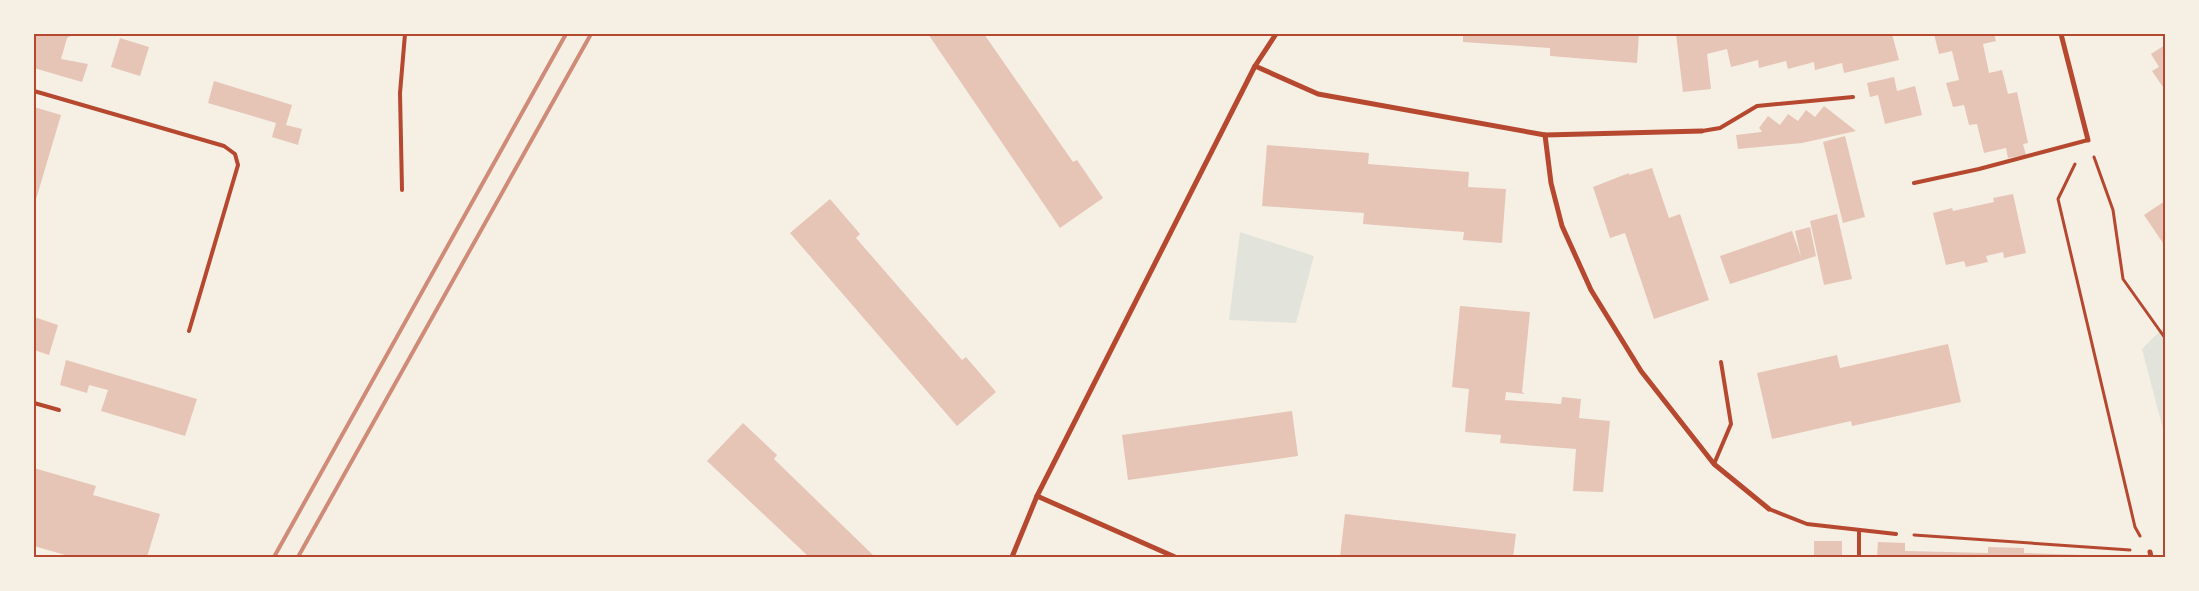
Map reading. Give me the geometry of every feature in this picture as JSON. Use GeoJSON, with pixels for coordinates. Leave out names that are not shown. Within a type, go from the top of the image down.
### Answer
{"type":"FeatureCollection","features":[{"type":"Feature","properties":{"kind":"street"},"geometry":{"type":"LineString","coordinates":[[1012,557],[1037,496],[1255,66],[1276,34]]}},
{"type":"Feature","properties":{"kind":"street"},"geometry":{"type":"LineString","coordinates":[[2061,34],[2088,140]]}},
{"type":"Feature","properties":{"kind":"street"},"geometry":{"type":"LineString","coordinates":[[1255,66],[1318,94],[1545,135],[1702,131]]}},
{"type":"Feature","properties":{"kind":"street"},"geometry":{"type":"LineString","coordinates":[[1545,135],[1550,183],[1562,226],[1591,290],[1641,371],[1714,464],[1769,509]]}},
{"type":"Feature","properties":{"kind":"street"},"geometry":{"type":"LineString","coordinates":[[1037,496],[1175,557]]}},
{"type":"Feature","properties":{"kind":"lane"},"geometry":{"type":"LineString","coordinates":[[402,190],[400,93],[405,34]]}},
{"type":"Feature","properties":{"kind":"lane"},"geometry":{"type":"LineString","coordinates":[[34,91],[224,146],[235,154],[238,165],[189,331]]}},
{"type":"Feature","properties":{"kind":"lane"},"geometry":{"type":"LineString","coordinates":[[1702,131],[1720,128],[1757,106],[1853,97]]}},
{"type":"Feature","properties":{"kind":"lane"},"geometry":{"type":"LineString","coordinates":[[1914,183],[1979,169],[2088,140]]}},
{"type":"Feature","properties":{"kind":"lane"},"geometry":{"type":"LineString","coordinates":[[1714,464],[1731,424],[1722,362]]}},
{"type":"Feature","properties":{"kind":"lane"},"geometry":{"type":"LineString","coordinates":[[34,403],[58,410]]}},
{"type":"Feature","properties":{"kind":"lane"},"geometry":{"type":"LineString","coordinates":[[1769,509],[1807,524],[1896,534]]}},
{"type":"Feature","properties":{"kind":"lane"},"geometry":{"type":"LineString","coordinates":[[1858,557],[1860,530]]}},
{"type":"Feature","properties":{"kind":"path"},"geometry":{"type":"LineString","coordinates":[[2088,140],[2113,210],[2124,279],[2165,338]]}},
{"type":"Feature","properties":{"kind":"path"},"geometry":{"type":"LineString","coordinates":[[2088,140],[2058,199],[2135,527],[2150,554]]}},
{"type":"Feature","properties":{"kind":"path"},"geometry":{"type":"LineString","coordinates":[[1896,534],[2150,554]]}},
{"type":"Feature","properties":{"kind":"shaded area"},"geometry":{"type":"Polygon","coordinates":[[[1240,232],[1314,256],[1296,323],[1229,320],[1240,232]]]}},
{"type":"Feature","properties":{"kind":"shaded area"},"geometry":{"type":"Polygon","coordinates":[[[2165,326],[2165,437],[2142,349],[2165,326]]]}},
{"type":"Feature","properties":{"kind":"building"},"geometry":{"type":"Polygon","coordinates":[[[34,34],[74,34],[67,38],[61,59],[88,64],[82,82],[34,68],[34,34]]]}},
{"type":"Feature","properties":{"kind":"building"},"geometry":{"type":"Polygon","coordinates":[[[928,34],[984,34],[1073,162],[1077,160],[1103,198],[1060,228],[928,34]]]}},
{"type":"Feature","properties":{"kind":"building"},"geometry":{"type":"Polygon","coordinates":[[[1463,34],[1639,34],[1637,63],[1550,56],[1550,48],[1463,42],[1463,34]]]}},
{"type":"Feature","properties":{"kind":"building"},"geometry":{"type":"Polygon","coordinates":[[[1676,34],[1892,34],[1899,60],[1844,73],[1842,63],[1815,70],[1814,62],[1788,69],[1786,61],[1759,68],[1758,60],[1731,67],[1727,49],[1707,54],[1711,89],[1683,92],[1676,34]]]}},
{"type":"Feature","properties":{"kind":"building"},"geometry":{"type":"Polygon","coordinates":[[[1934,34],[1994,34],[1996,41],[1983,44],[1989,73],[2002,70],[2008,94],[2017,92],[2028,143],[2023,144],[2026,155],[2008,158],[2006,148],[1984,153],[1977,124],[1969,125],[1964,105],[1953,107],[1946,83],[1959,80],[1952,51],[1939,54],[1934,34]]]}},
{"type":"Feature","properties":{"kind":"building"},"geometry":{"type":"Polygon","coordinates":[[[120,38],[149,47],[140,76],[111,67],[120,38]]]}},
{"type":"Feature","properties":{"kind":"building"},"geometry":{"type":"Polygon","coordinates":[[[2165,45],[2165,90],[2152,71],[2159,67],[2151,54],[2165,45]]]}},
{"type":"Feature","properties":{"kind":"building"},"geometry":{"type":"Polygon","coordinates":[[[1894,77],[1897,91],[1915,86],[1922,115],[1885,124],[1878,95],[1870,97],[1867,83],[1894,77]]]}},
{"type":"Feature","properties":{"kind":"building"},"geometry":{"type":"Polygon","coordinates":[[[214,81],[292,105],[286,125],[302,129],[298,145],[272,137],[276,123],[208,103],[214,81]]]}},
{"type":"Feature","properties":{"kind":"building"},"geometry":{"type":"Polygon","coordinates":[[[1824,106],[1856,131],[1802,143],[1738,149],[1736,135],[1761,132],[1759,128],[1768,116],[1780,125],[1788,114],[1798,121],[1806,110],[1815,117],[1824,106]]]}},
{"type":"Feature","properties":{"kind":"building"},"geometry":{"type":"Polygon","coordinates":[[[34,107],[61,115],[34,206],[34,107]]]}},
{"type":"Feature","properties":{"kind":"building"},"geometry":{"type":"Polygon","coordinates":[[[1845,136],[1865,217],[1843,223],[1823,142],[1845,136]]]}},
{"type":"Feature","properties":{"kind":"building"},"geometry":{"type":"Polygon","coordinates":[[[1267,145],[1369,153],[1368,164],[1469,172],[1468,187],[1506,189],[1502,243],[1463,240],[1464,232],[1363,224],[1364,213],[1262,206],[1267,145]]]}},
{"type":"Feature","properties":{"kind":"building"},"geometry":{"type":"Polygon","coordinates":[[[1652,168],[1669,218],[1680,214],[1709,300],[1654,319],[1625,233],[1610,238],[1593,187],[1629,173],[1629,175],[1652,168]]]}},
{"type":"Feature","properties":{"kind":"building"},"geometry":{"type":"Polygon","coordinates":[[[2013,194],[2026,253],[2004,258],[2003,252],[1986,256],[1988,262],[1966,267],[1964,261],[1946,265],[1933,213],[1952,208],[1953,211],[1994,202],[1993,198],[2013,194]]]}},
{"type":"Feature","properties":{"kind":"building"},"geometry":{"type":"Polygon","coordinates":[[[830,199],[860,234],[856,238],[962,360],[966,357],[996,392],[957,426],[790,233],[830,199]]]}},
{"type":"Feature","properties":{"kind":"building"},"geometry":{"type":"Polygon","coordinates":[[[2165,201],[2165,246],[2144,215],[2165,201]]]}},
{"type":"Feature","properties":{"kind":"building"},"geometry":{"type":"Polygon","coordinates":[[[1837,214],[1852,279],[1824,285],[1810,221],[1837,214]]]}},
{"type":"Feature","properties":{"kind":"building"},"geometry":{"type":"Polygon","coordinates":[[[1810,227],[1816,256],[1730,284],[1720,256],[1792,231],[1801,257],[1795,231],[1810,227]]]}},
{"type":"Feature","properties":{"kind":"building"},"geometry":{"type":"Polygon","coordinates":[[[1460,306],[1530,312],[1522,392],[1525,394],[1506,392],[1505,400],[1561,404],[1562,397],[1581,399],[1579,418],[1610,421],[1603,492],[1573,491],[1576,449],[1500,443],[1501,435],[1465,432],[1469,389],[1452,387],[1460,306]]]}},
{"type":"Feature","properties":{"kind":"building"},"geometry":{"type":"Polygon","coordinates":[[[34,317],[58,325],[49,355],[34,350],[34,317]]]}},
{"type":"Feature","properties":{"kind":"building"},"geometry":{"type":"Polygon","coordinates":[[[1948,344],[1961,402],[1852,426],[1851,421],[1772,439],[1757,373],[1837,355],[1840,368],[1948,344]]]}},
{"type":"Feature","properties":{"kind":"building"},"geometry":{"type":"Polygon","coordinates":[[[66,360],[197,399],[185,436],[101,411],[108,390],[89,385],[87,393],[60,385],[66,360]]]}},
{"type":"Feature","properties":{"kind":"building"},"geometry":{"type":"Polygon","coordinates":[[[1292,411],[1298,456],[1128,480],[1122,435],[1292,411]]]}},
{"type":"Feature","properties":{"kind":"building"},"geometry":{"type":"Polygon","coordinates":[[[743,423],[777,455],[774,459],[875,557],[809,557],[707,461],[743,423]]]}},
{"type":"Feature","properties":{"kind":"building"},"geometry":{"type":"Polygon","coordinates":[[[34,468],[96,486],[93,495],[160,514],[147,557],[72,557],[34,546],[34,468]]]}},
{"type":"Feature","properties":{"kind":"building"},"geometry":{"type":"Polygon","coordinates":[[[1345,514],[1516,534],[1513,557],[1340,557],[1345,514]]]}},
{"type":"Feature","properties":{"kind":"building"},"geometry":{"type":"Polygon","coordinates":[[[1814,541],[1842,541],[1842,557],[1814,557],[1814,541]]]}},
{"type":"Feature","properties":{"kind":"building"},"geometry":{"type":"Polygon","coordinates":[[[1878,542],[1905,543],[1905,551],[1988,553],[1988,547],[2024,548],[2024,553],[2085,555],[2085,557],[1877,557],[1878,542]]]}},
{"type":"Feature","properties":{"kind":"railway"},"geometry":{"type":"LineString","coordinates":[[274,557],[566,34]]}},
{"type":"Feature","properties":{"kind":"railway"},"geometry":{"type":"LineString","coordinates":[[298,557],[591,34]]}}]}
